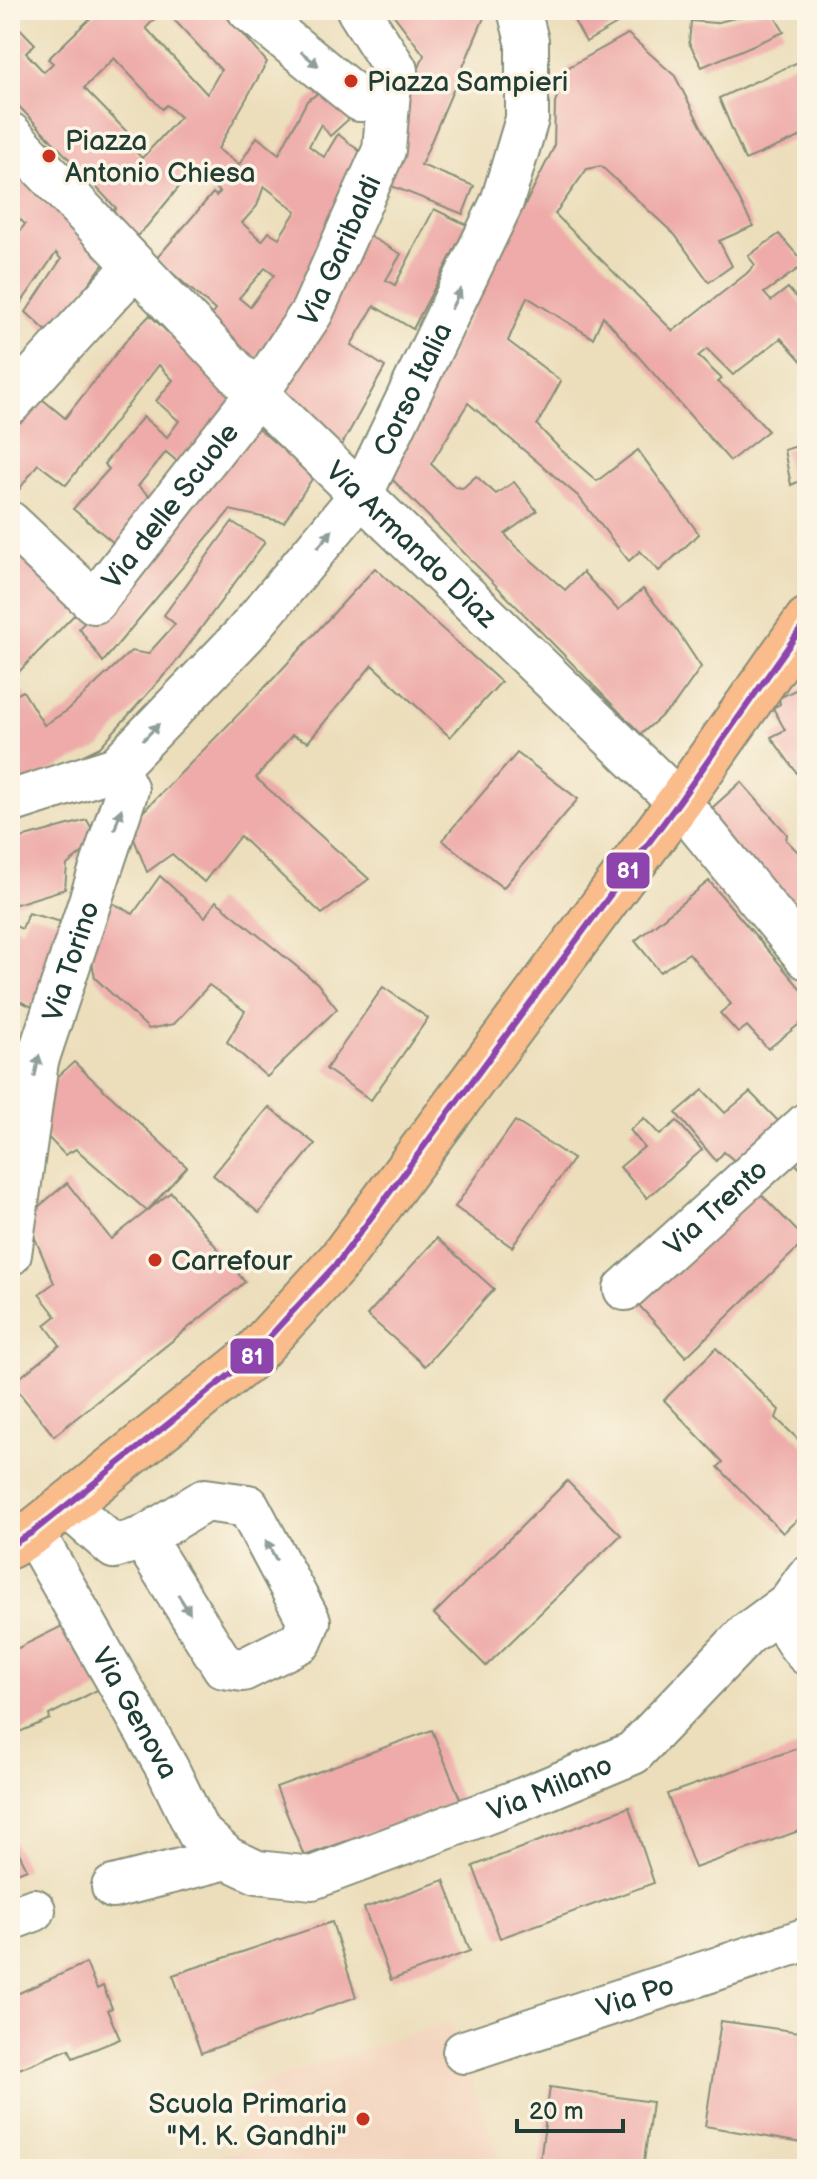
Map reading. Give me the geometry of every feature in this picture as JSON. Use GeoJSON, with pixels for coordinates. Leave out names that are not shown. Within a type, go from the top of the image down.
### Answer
{"type":"FeatureCollection","features":[{"type":"Feature","properties":{"kind":"main road"},"geometry":{"type":"LineString","coordinates":[[37,1528],[249,1359],[339,1261],[679,802],[807,620]]}},
{"type":"Feature","properties":{"kind":"street"},"geometry":{"type":"LineString","coordinates":[[249,10],[360,100],[389,92],[396,70],[358,10]]}},
{"type":"Feature","properties":{"kind":"street","name":"Corso Italia"},"geometry":{"type":"LineString","coordinates":[[10,802],[116,768],[245,634],[361,495],[502,202],[527,119],[527,41],[519,10]]}},
{"type":"Feature","properties":{"kind":"street","name":"Via Garibaldi"},"geometry":{"type":"LineString","coordinates":[[257,394],[312,312],[359,211],[384,150],[389,92]]}},
{"type":"Feature","properties":{"kind":"street","name":"Via Armando Diaz"},"geometry":{"type":"LineString","coordinates":[[10,134],[257,394],[679,802],[807,958]]}},
{"type":"Feature","properties":{"kind":"street"},"geometry":{"type":"LineString","coordinates":[[10,403],[135,266]]}},
{"type":"Feature","properties":{"kind":"street","name":"Via delle Scuole"},"geometry":{"type":"LineString","coordinates":[[10,523],[94,602],[257,394]]}},
{"type":"Feature","properties":{"kind":"street","name":"Via Torino"},"geometry":{"type":"LineString","coordinates":[[10,1254],[37,1061],[127,790],[116,768]]}},
{"type":"Feature","properties":{"kind":"street","name":"Via Trento"},"geometry":{"type":"LineString","coordinates":[[625,1289],[807,1124]]}},
{"type":"Feature","properties":{"kind":"street"},"geometry":{"type":"LineString","coordinates":[[37,1528],[114,1547],[143,1538]]}},
{"type":"Feature","properties":{"kind":"street","name":"Via Genova"},"geometry":{"type":"LineString","coordinates":[[37,1528],[167,1768],[198,1832],[242,1865]]}},
{"type":"Feature","properties":{"kind":"street"},"geometry":{"type":"LineString","coordinates":[[798,1591],[787,1625],[794,1640],[807,1654]]}},
{"type":"Feature","properties":{"kind":"street","name":"Via Milano"},"geometry":{"type":"LineString","coordinates":[[242,1865],[312,1878],[523,1799],[633,1753],[747,1634],[798,1591]]}},
{"type":"Feature","properties":{"kind":"street"},"geometry":{"type":"LineString","coordinates":[[113,1887],[242,1865]]}},
{"type":"Feature","properties":{"kind":"street","name":"Via Po"},"geometry":{"type":"LineString","coordinates":[[464,2052],[807,1939]]}},
{"type":"Feature","properties":{"kind":"shaded area","name":"Scuola Primaria \"M. K. Gandhi\""},"geometry":{"type":"Polygon","coordinates":[[[450,2021],[503,2169],[171,2169],[250,2147],[233,2092],[450,2021]]]}},
{"type":"Feature","properties":{"kind":"building"},"geometry":{"type":"Polygon","coordinates":[[[99,10],[163,10],[146,28],[207,94],[221,70],[165,10],[219,10],[267,62],[218,149],[239,165],[257,137],[279,154],[307,101],[324,89],[350,118],[330,136],[321,124],[309,146],[324,157],[338,134],[371,160],[279,330],[243,372],[202,330],[215,310],[156,259],[213,193],[216,196],[220,192],[193,170],[124,249],[100,224],[116,208],[10,97],[10,18],[35,44],[26,53],[44,72],[53,63],[48,59],[99,10]],[[114,58],[84,88],[131,136],[125,141],[142,158],[180,117],[167,105],[162,109],[114,58]],[[264,186],[257,206],[242,223],[262,241],[269,232],[279,238],[296,211],[264,186]],[[265,268],[239,298],[250,307],[274,275],[265,268]]]}},
{"type":"Feature","properties":{"kind":"building"},"geometry":{"type":"Polygon","coordinates":[[[390,10],[485,10],[421,165],[474,186],[463,214],[376,180],[424,55],[390,10]]]}},
{"type":"Feature","properties":{"kind":"building"},"geometry":{"type":"Polygon","coordinates":[[[568,10],[641,10],[586,42],[568,10]]]}},
{"type":"Feature","properties":{"kind":"building"},"geometry":{"type":"Polygon","coordinates":[[[771,10],[784,32],[702,67],[689,43],[691,21],[715,23],[771,10]]]}},
{"type":"Feature","properties":{"kind":"building"},"geometry":{"type":"Polygon","coordinates":[[[628,34],[675,76],[753,226],[719,241],[732,266],[709,282],[675,235],[601,166],[587,169],[555,214],[673,331],[746,274],[755,265],[748,256],[779,234],[805,264],[764,293],[771,301],[788,288],[807,311],[807,364],[781,338],[733,375],[707,349],[698,356],[722,379],[718,382],[738,398],[768,431],[730,461],[603,316],[593,338],[527,297],[508,341],[561,381],[537,425],[597,481],[638,450],[699,534],[659,571],[640,551],[629,561],[578,496],[468,403],[431,464],[455,487],[463,488],[476,476],[496,494],[514,482],[537,511],[505,534],[515,546],[565,590],[583,572],[618,610],[643,589],[676,629],[701,667],[674,705],[641,734],[389,476],[554,147],[555,102],[569,67],[628,34]]]}},
{"type":"Feature","properties":{"kind":"building"},"geometry":{"type":"Polygon","coordinates":[[[798,62],[807,82],[807,95],[803,97],[807,107],[807,134],[745,160],[719,98],[798,62]]]}},
{"type":"Feature","properties":{"kind":"building"},"geometry":{"type":"Polygon","coordinates":[[[10,166],[106,261],[54,338],[26,312],[61,259],[56,253],[21,303],[10,294],[10,244],[25,224],[10,210],[10,166]]]}},
{"type":"Feature","properties":{"kind":"building"},"geometry":{"type":"Polygon","coordinates":[[[434,209],[467,225],[413,329],[374,306],[351,345],[385,367],[339,450],[265,397],[362,232],[401,254],[386,280],[395,285],[434,209]]]}},
{"type":"Feature","properties":{"kind":"building"},"geometry":{"type":"Polygon","coordinates":[[[150,315],[221,385],[232,401],[191,473],[166,452],[138,486],[164,508],[126,553],[73,509],[109,469],[104,464],[143,417],[167,437],[179,421],[156,401],[173,380],[159,365],[66,485],[38,464],[10,502],[10,428],[36,394],[65,418],[150,315]]]}},
{"type":"Feature","properties":{"kind":"building"},"geometry":{"type":"Polygon","coordinates":[[[252,423],[314,476],[284,522],[230,510],[103,662],[79,628],[136,573],[252,423]]]}},
{"type":"Feature","properties":{"kind":"building"},"geometry":{"type":"Polygon","coordinates":[[[807,443],[807,478],[791,485],[784,450],[807,443]]]}},
{"type":"Feature","properties":{"kind":"building"},"geometry":{"type":"Polygon","coordinates":[[[232,522],[265,542],[175,663],[100,747],[24,784],[10,785],[10,698],[23,691],[44,725],[68,710],[131,651],[148,654],[175,624],[164,615],[232,522]]]}},
{"type":"Feature","properties":{"kind":"building"},"geometry":{"type":"Polygon","coordinates":[[[10,544],[79,610],[10,681],[10,544]]]}},
{"type":"Feature","properties":{"kind":"building"},"geometry":{"type":"Polygon","coordinates":[[[375,568],[501,682],[450,737],[372,665],[308,742],[292,735],[256,778],[369,879],[322,914],[240,836],[204,882],[172,854],[147,872],[129,826],[273,679],[375,568]]]}},
{"type":"Feature","properties":{"kind":"building"},"geometry":{"type":"Polygon","coordinates":[[[807,684],[807,800],[799,789],[804,783],[771,737],[785,730],[773,708],[780,704],[779,698],[807,684]]]}},
{"type":"Feature","properties":{"kind":"building"},"geometry":{"type":"Polygon","coordinates":[[[517,753],[578,799],[503,888],[442,840],[517,753]]]}},
{"type":"Feature","properties":{"kind":"building"},"geometry":{"type":"Polygon","coordinates":[[[741,782],[787,834],[786,840],[801,855],[807,850],[807,932],[704,815],[741,782]]]}},
{"type":"Feature","properties":{"kind":"building"},"geometry":{"type":"Polygon","coordinates":[[[87,820],[98,840],[67,865],[65,889],[10,906],[10,841],[87,820]]]}},
{"type":"Feature","properties":{"kind":"building"},"geometry":{"type":"Polygon","coordinates":[[[160,876],[205,917],[216,901],[317,983],[337,1009],[267,1077],[227,1042],[245,1011],[209,985],[174,1024],[149,1029],[95,978],[89,946],[111,902],[133,914],[160,876]]]}},
{"type":"Feature","properties":{"kind":"building"},"geometry":{"type":"Polygon","coordinates":[[[709,881],[807,996],[807,1018],[768,1049],[747,1026],[738,1033],[720,1013],[731,1004],[689,953],[660,972],[635,941],[709,881]]]}},
{"type":"Feature","properties":{"kind":"building"},"geometry":{"type":"Polygon","coordinates":[[[28,913],[69,924],[37,1009],[10,997],[10,924],[22,929],[28,913]]]}},
{"type":"Feature","properties":{"kind":"building"},"geometry":{"type":"Polygon","coordinates":[[[383,987],[428,1018],[371,1100],[326,1069],[383,987]]]}},
{"type":"Feature","properties":{"kind":"building"},"geometry":{"type":"Polygon","coordinates":[[[74,1062],[187,1167],[147,1211],[76,1149],[65,1155],[40,1129],[45,1088],[74,1062]]]}},
{"type":"Feature","properties":{"kind":"building"},"geometry":{"type":"Polygon","coordinates":[[[703,1090],[725,1113],[750,1092],[780,1123],[736,1162],[724,1152],[716,1161],[676,1113],[703,1090]]]}},
{"type":"Feature","properties":{"kind":"building"},"geometry":{"type":"Polygon","coordinates":[[[269,1107],[315,1144],[259,1213],[213,1175],[269,1107]]]}},
{"type":"Feature","properties":{"kind":"building"},"geometry":{"type":"Polygon","coordinates":[[[644,1118],[660,1135],[677,1121],[702,1150],[647,1198],[620,1167],[644,1147],[630,1130],[644,1118]]]}},
{"type":"Feature","properties":{"kind":"building"},"geometry":{"type":"Polygon","coordinates":[[[515,1121],[573,1159],[512,1247],[455,1207],[515,1121]]]}},
{"type":"Feature","properties":{"kind":"building"},"geometry":{"type":"Polygon","coordinates":[[[807,1142],[807,1176],[790,1158],[807,1142]]]}},
{"type":"Feature","properties":{"kind":"building"},"geometry":{"type":"Polygon","coordinates":[[[67,1183],[111,1239],[171,1192],[245,1282],[54,1436],[12,1384],[60,1345],[45,1325],[56,1316],[39,1294],[54,1283],[26,1217],[67,1183]]]}},
{"type":"Feature","properties":{"kind":"building"},"geometry":{"type":"Polygon","coordinates":[[[753,1186],[806,1240],[686,1357],[635,1301],[753,1186]]]}},
{"type":"Feature","properties":{"kind":"building"},"geometry":{"type":"Polygon","coordinates":[[[437,1238],[494,1289],[425,1366],[367,1315],[437,1238]]]}},
{"type":"Feature","properties":{"kind":"building"},"geometry":{"type":"Polygon","coordinates":[[[716,1348],[779,1410],[776,1418],[807,1448],[807,1510],[783,1533],[718,1467],[723,1462],[664,1400],[716,1348]]]}},
{"type":"Feature","properties":{"kind":"building"},"geometry":{"type":"Polygon","coordinates":[[[567,1481],[621,1535],[486,1666],[434,1614],[567,1481]]]}},
{"type":"Feature","properties":{"kind":"building"},"geometry":{"type":"Polygon","coordinates":[[[76,1619],[105,1686],[49,1715],[50,1719],[10,1736],[10,1652],[76,1619]]]}},
{"type":"Feature","properties":{"kind":"building"},"geometry":{"type":"Polygon","coordinates":[[[432,1730],[461,1801],[304,1856],[276,1787],[432,1730]]]}},
{"type":"Feature","properties":{"kind":"building"},"geometry":{"type":"Polygon","coordinates":[[[807,1745],[807,1828],[695,1868],[667,1794],[807,1745]]]}},
{"type":"Feature","properties":{"kind":"building"},"geometry":{"type":"Polygon","coordinates":[[[629,1807],[654,1883],[500,1938],[473,1866],[629,1807]]]}},
{"type":"Feature","properties":{"kind":"building"},"geometry":{"type":"Polygon","coordinates":[[[10,1835],[27,1869],[10,1876],[10,1835]]]}},
{"type":"Feature","properties":{"kind":"building"},"geometry":{"type":"Polygon","coordinates":[[[444,1880],[470,1951],[391,1980],[364,1908],[444,1880]]]}},
{"type":"Feature","properties":{"kind":"building"},"geometry":{"type":"Polygon","coordinates":[[[332,1922],[356,1997],[201,2053],[173,1975],[332,1922]]]}},
{"type":"Feature","properties":{"kind":"building"},"geometry":{"type":"Polygon","coordinates":[[[86,1963],[97,1989],[103,1986],[112,2008],[107,2010],[120,2039],[73,2058],[69,2049],[19,2069],[10,2049],[10,1997],[86,1963]]]}},
{"type":"Feature","properties":{"kind":"building"},"geometry":{"type":"Polygon","coordinates":[[[721,2021],[807,2033],[807,2144],[705,2126],[721,2021]]]}},
{"type":"Feature","properties":{"kind":"building"},"geometry":{"type":"Polygon","coordinates":[[[550,2087],[652,2102],[643,2169],[539,2169],[550,2087]]]}},
{"type":"Feature","properties":{"kind":"transit line","name":"81"},"geometry":{"type":"LineString","coordinates":[[10,1546],[33,1532],[249,1359],[339,1261],[679,802],[807,620]]}},
{"type":"Feature","properties":{"kind":"place","name":"Piazza Sampieri"},"geometry":{"type":"Point","coordinates":[351,81]}},
{"type":"Feature","properties":{"kind":"place","name":"Piazza Antonio Chiesa"},"geometry":{"type":"Point","coordinates":[49,156]}},
{"type":"Feature","properties":{"kind":"place","name":"Carrefour"},"geometry":{"type":"Point","coordinates":[155,1260]}},
{"type":"Feature","properties":{"kind":"place","name":"Scuola Primaria \"M. K. Gandhi\""},"geometry":{"type":"Point","coordinates":[363,2119]}}]}
